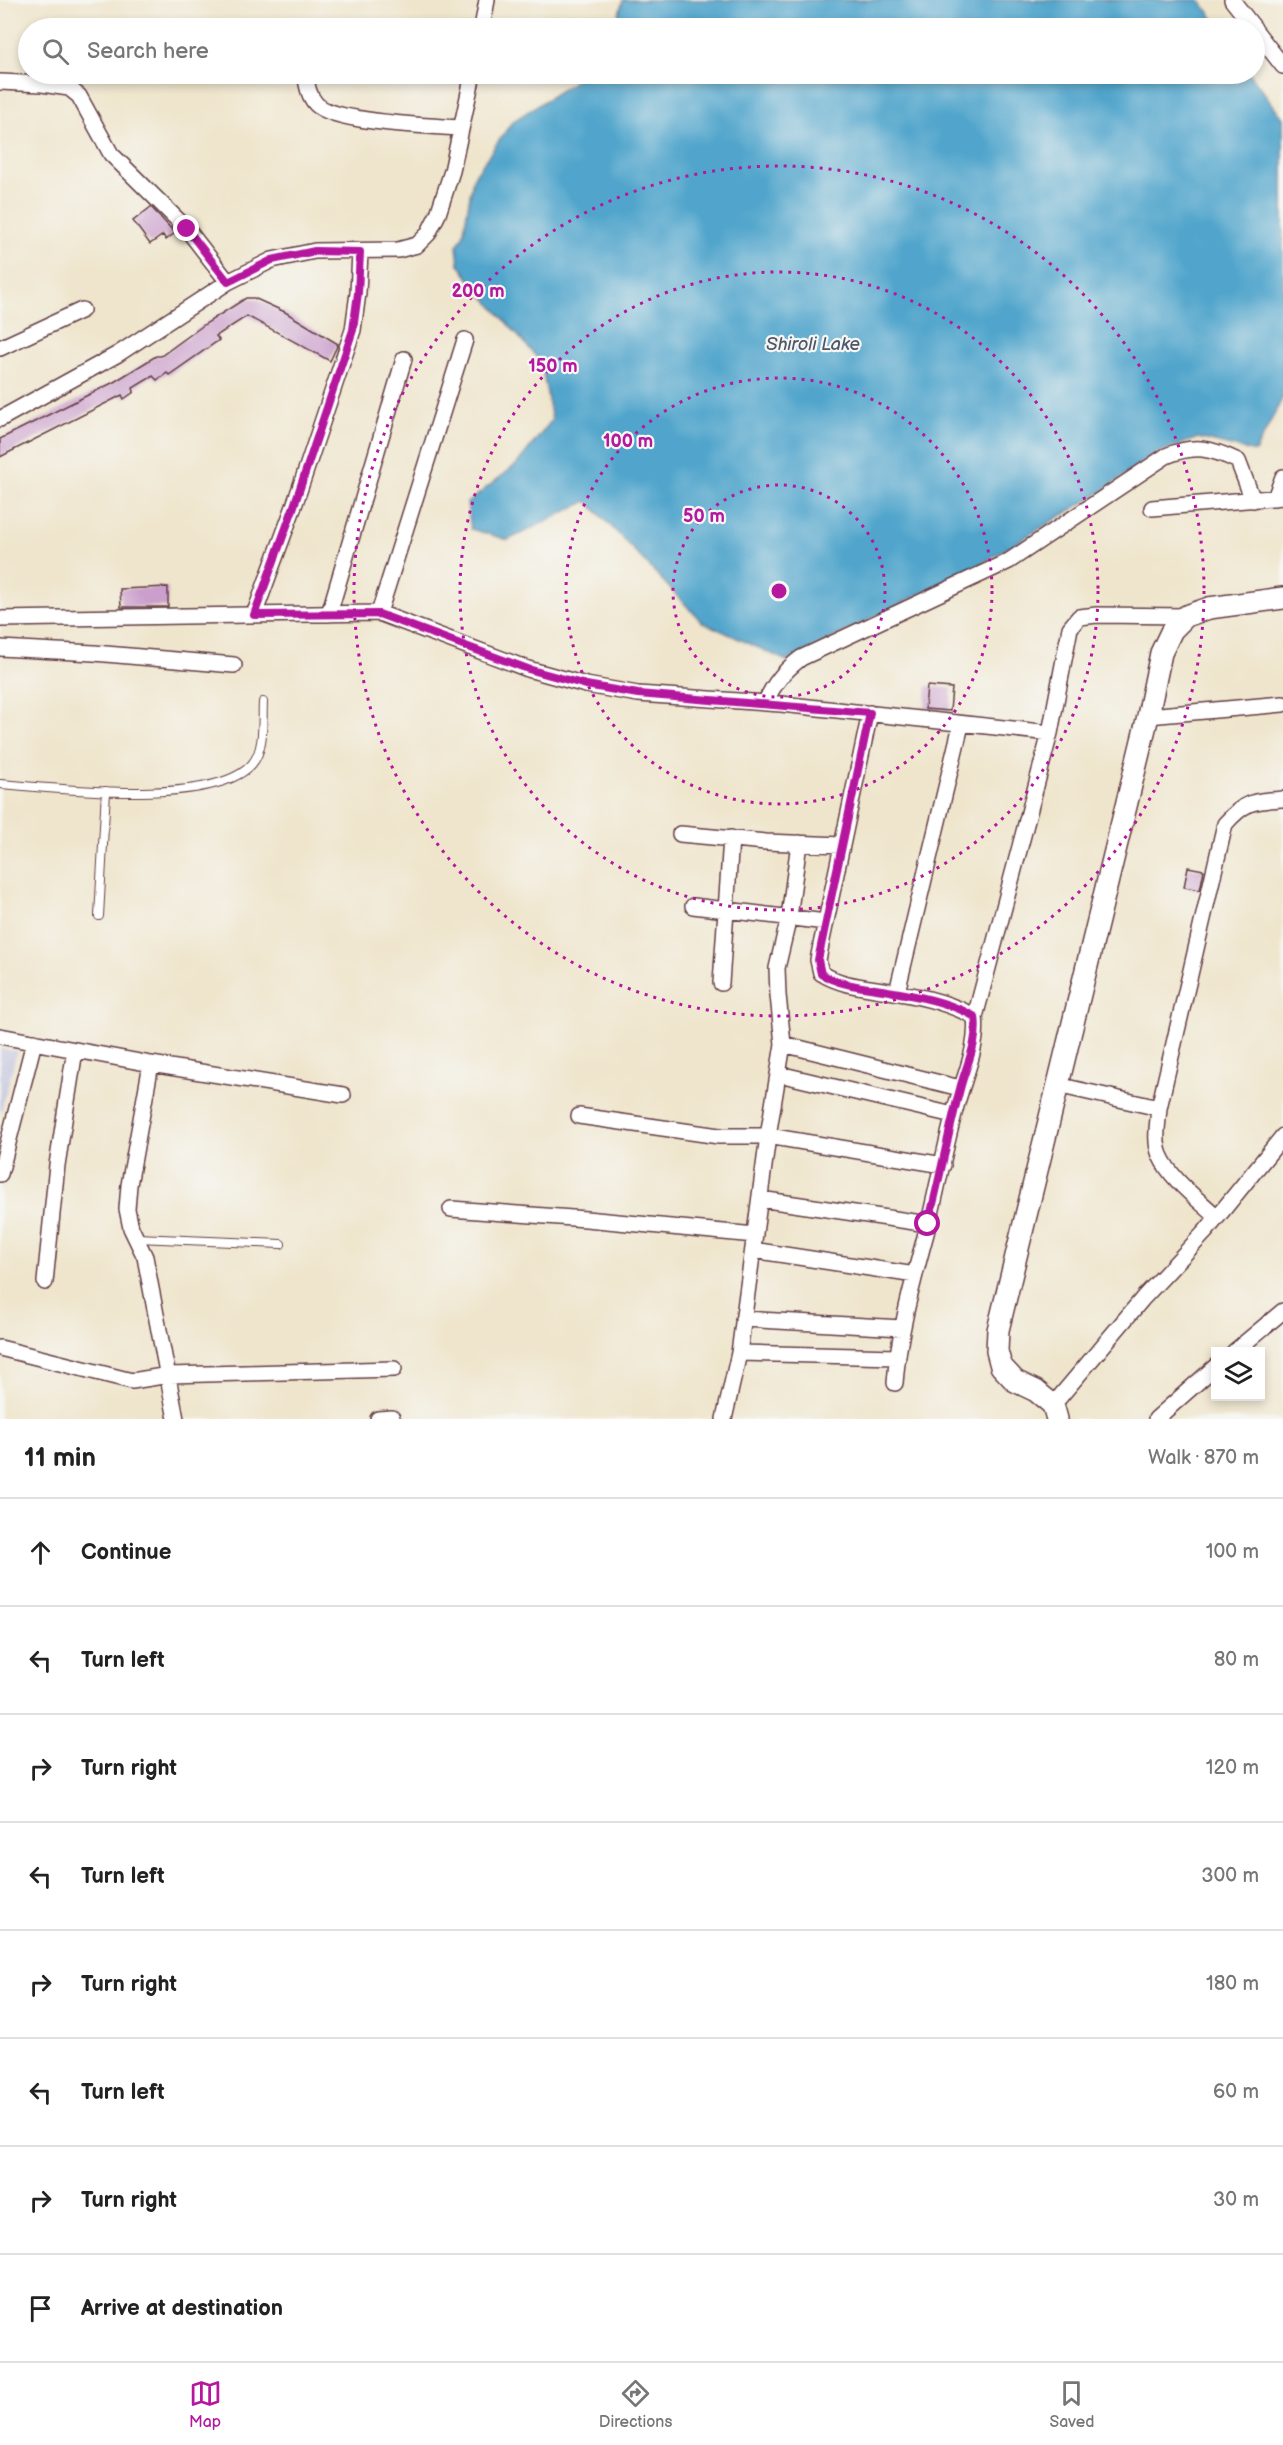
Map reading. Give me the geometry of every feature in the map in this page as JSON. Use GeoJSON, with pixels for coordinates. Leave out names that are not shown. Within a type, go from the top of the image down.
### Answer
{"type":"FeatureCollection","features":[{"type":"Feature","properties":{"kind":"street"},"geometry":{"type":"LineString","coordinates":[[484,18],[487,0]]}},
{"type":"Feature","properties":{"kind":"street"},"geometry":{"type":"LineString","coordinates":[[1232,0],[1246,18]]}},
{"type":"Feature","properties":{"kind":"street"},"geometry":{"type":"LineString","coordinates":[[1265,43],[1283,66]]}},
{"type":"Feature","properties":{"kind":"street"},"geometry":{"type":"LineString","coordinates":[[0,82],[18,83]]}},
{"type":"Feature","properties":{"kind":"street"},"geometry":{"type":"LineString","coordinates":[[42,84],[69,88],[79,96],[111,154],[187,229],[228,282]]}},
{"type":"Feature","properties":{"kind":"street"},"geometry":{"type":"LineString","coordinates":[[307,84],[309,93],[317,105],[330,113],[361,119],[461,129]]}},
{"type":"Feature","properties":{"kind":"street"},"geometry":{"type":"LineString","coordinates":[[0,419],[118,354],[228,282],[272,260],[315,251],[398,250],[417,245],[428,234],[438,214],[452,171],[471,84]]}},
{"type":"Feature","properties":{"kind":"street"},"geometry":{"type":"LineString","coordinates":[[254,615],[297,499],[353,330],[360,252]]}},
{"type":"Feature","properties":{"kind":"street"},"geometry":{"type":"LineString","coordinates":[[0,348],[82,310]]}},
{"type":"Feature","properties":{"kind":"street"},"geometry":{"type":"LineString","coordinates":[[379,614],[465,340]]}},
{"type":"Feature","properties":{"kind":"street"},"geometry":{"type":"LineString","coordinates":[[329,614],[405,359]]}},
{"type":"Feature","properties":{"kind":"street"},"geometry":{"type":"LineString","coordinates":[[765,703],[774,684],[785,669],[801,658],[1009,561],[1167,456],[1184,449],[1215,450],[1238,461],[1253,500]]}},
{"type":"Feature","properties":{"kind":"street"},"geometry":{"type":"LineString","coordinates":[[1152,508],[1279,498],[1283,477]]}},
{"type":"Feature","properties":{"kind":"street"},"geometry":{"type":"LineString","coordinates":[[895,1383],[902,1328],[960,1088],[974,1044],[975,1017],[1050,733],[1070,628],[1079,617],[1097,615],[1186,616],[1209,608],[1283,598]]}},
{"type":"Feature","properties":{"kind":"street"},"geometry":{"type":"LineString","coordinates":[[0,619],[39,616],[119,618],[379,614],[528,669],[586,685],[638,694],[765,703],[1050,733]]}},
{"type":"Feature","properties":{"kind":"street"},"geometry":{"type":"LineString","coordinates":[[1186,616],[1172,630],[1161,653],[1148,716],[1057,1085],[1016,1265],[1004,1306],[997,1351],[1001,1366],[1015,1381],[1036,1391],[1055,1412],[1144,1298],[1182,1258],[1283,1136]]}},
{"type":"Feature","properties":{"kind":"street"},"geometry":{"type":"LineString","coordinates":[[0,648],[94,652],[234,665]]}},
{"type":"Feature","properties":{"kind":"street"},"geometry":{"type":"LineString","coordinates":[[1148,716],[1283,704]]}},
{"type":"Feature","properties":{"kind":"street"},"geometry":{"type":"LineString","coordinates":[[870,713],[818,960],[821,974],[848,985],[897,992],[964,1011],[975,1017]]}},
{"type":"Feature","properties":{"kind":"street"},"geometry":{"type":"LineString","coordinates":[[897,992],[961,725]]}},
{"type":"Feature","properties":{"kind":"street"},"geometry":{"type":"LineString","coordinates":[[1217,1217],[1180,1183],[1160,1155],[1156,1136],[1160,1108],[1225,824],[1240,807],[1263,800],[1283,799]]}},
{"type":"Feature","properties":{"kind":"street"},"geometry":{"type":"LineString","coordinates":[[680,834],[842,845]]}},
{"type":"Feature","properties":{"kind":"street"},"geometry":{"type":"LineString","coordinates":[[721,983],[731,838]]}},
{"type":"Feature","properties":{"kind":"street"},"geometry":{"type":"LineString","coordinates":[[724,1419],[739,1353],[768,1136],[783,1044],[777,968],[789,917],[799,843]]}},
{"type":"Feature","properties":{"kind":"street"},"geometry":{"type":"LineString","coordinates":[[693,906],[826,922]]}},
{"type":"Feature","properties":{"kind":"street"},"geometry":{"type":"LineString","coordinates":[[0,1036],[151,1064],[343,1095]]}},
{"type":"Feature","properties":{"kind":"street"},"geometry":{"type":"LineString","coordinates":[[0,1174],[34,1042]]}},
{"type":"Feature","properties":{"kind":"street"},"geometry":{"type":"LineString","coordinates":[[783,1044],[960,1088]]}},
{"type":"Feature","properties":{"kind":"street"},"geometry":{"type":"LineString","coordinates":[[45,1282],[57,1165],[75,1050]]}},
{"type":"Feature","properties":{"kind":"street"},"geometry":{"type":"LineString","coordinates":[[151,1064],[129,1185],[127,1209],[131,1228],[144,1257],[176,1419]]}},
{"type":"Feature","properties":{"kind":"street"},"geometry":{"type":"LineString","coordinates":[[779,1074],[954,1115]]}},
{"type":"Feature","properties":{"kind":"street"},"geometry":{"type":"LineString","coordinates":[[1057,1085],[1160,1108]]}},
{"type":"Feature","properties":{"kind":"street"},"geometry":{"type":"LineString","coordinates":[[579,1116],[710,1135],[768,1136],[943,1165]]}},
{"type":"Feature","properties":{"kind":"street"},"geometry":{"type":"LineString","coordinates":[[760,1199],[928,1224]]}},
{"type":"Feature","properties":{"kind":"street"},"geometry":{"type":"LineString","coordinates":[[451,1209],[586,1219],[754,1243],[915,1275]]}},
{"type":"Feature","properties":{"kind":"street"},"geometry":{"type":"LineString","coordinates":[[1240,1347],[1283,1311]]}},
{"type":"Feature","properties":{"kind":"street"},"geometry":{"type":"LineString","coordinates":[[743,1319],[902,1328]]}},
{"type":"Feature","properties":{"kind":"street"},"geometry":{"type":"LineString","coordinates":[[0,1348],[132,1381],[169,1375],[394,1369]]}},
{"type":"Feature","properties":{"kind":"street"},"geometry":{"type":"LineString","coordinates":[[739,1353],[897,1357]]}},
{"type":"Feature","properties":{"kind":"street"},"geometry":{"type":"LineString","coordinates":[[1156,1419],[1211,1370]]}},
{"type":"Feature","properties":{"kind":"lane"},"geometry":{"type":"LineString","coordinates":[[0,784],[105,792],[196,789],[231,780],[252,764],[261,740],[263,702]]}},
{"type":"Feature","properties":{"kind":"lane"},"geometry":{"type":"LineString","coordinates":[[99,916],[105,792]]}},
{"type":"Feature","properties":{"kind":"lane"},"geometry":{"type":"LineString","coordinates":[[137,1238],[281,1244]]}},
{"type":"Feature","properties":{"kind":"shaded area"},"geometry":{"type":"Polygon","coordinates":[[[0,1049],[17,1051],[0,1115],[0,1049]]]}},
{"type":"Feature","properties":{"kind":"water"},"geometry":{"type":"Polygon","coordinates":[[[623,0],[1200,0],[1213,18],[618,18],[623,0]]]}},
{"type":"Feature","properties":{"kind":"water","name":"Shiroli Lake"},"geometry":{"type":"Polygon","coordinates":[[[1258,84],[1283,118],[1283,397],[1255,452],[1198,438],[1152,455],[1101,492],[982,563],[787,661],[702,622],[587,501],[508,540],[471,529],[467,503],[517,464],[552,420],[541,362],[473,284],[459,264],[457,246],[463,236],[473,178],[512,122],[569,85],[1258,84]]]}},
{"type":"Feature","properties":{"kind":"building"},"geometry":{"type":"Polygon","coordinates":[[[151,207],[175,233],[166,240],[163,235],[150,244],[133,221],[151,207]]]}},
{"type":"Feature","properties":{"kind":"building"},"geometry":{"type":"Polygon","coordinates":[[[246,298],[254,298],[285,312],[338,344],[330,361],[247,316],[216,336],[219,340],[169,375],[167,373],[157,380],[153,376],[133,388],[134,392],[124,399],[122,395],[0,457],[0,439],[114,382],[156,356],[161,356],[246,298]]]}},
{"type":"Feature","properties":{"kind":"building"},"geometry":{"type":"Polygon","coordinates":[[[168,587],[168,607],[121,607],[120,589],[168,587]]]}},
{"type":"Feature","properties":{"kind":"building"},"geometry":{"type":"Polygon","coordinates":[[[927,686],[952,688],[950,711],[925,709],[927,686]]]}},
{"type":"Feature","properties":{"kind":"building"},"geometry":{"type":"Polygon","coordinates":[[[1188,867],[1204,870],[1200,890],[1184,887],[1188,867]]]}},
{"type":"Feature","properties":{"kind":"route"},"geometry":{"type":"LineString","coordinates":[[187,229],[228,282],[272,260],[315,251],[360,252],[353,330],[293,509],[254,615],[379,614],[528,669],[586,685],[638,694],[870,713],[818,960],[821,974],[832,980],[848,985],[897,992],[964,1011],[975,1017],[974,1044],[960,1088],[928,1224]]}}]}
